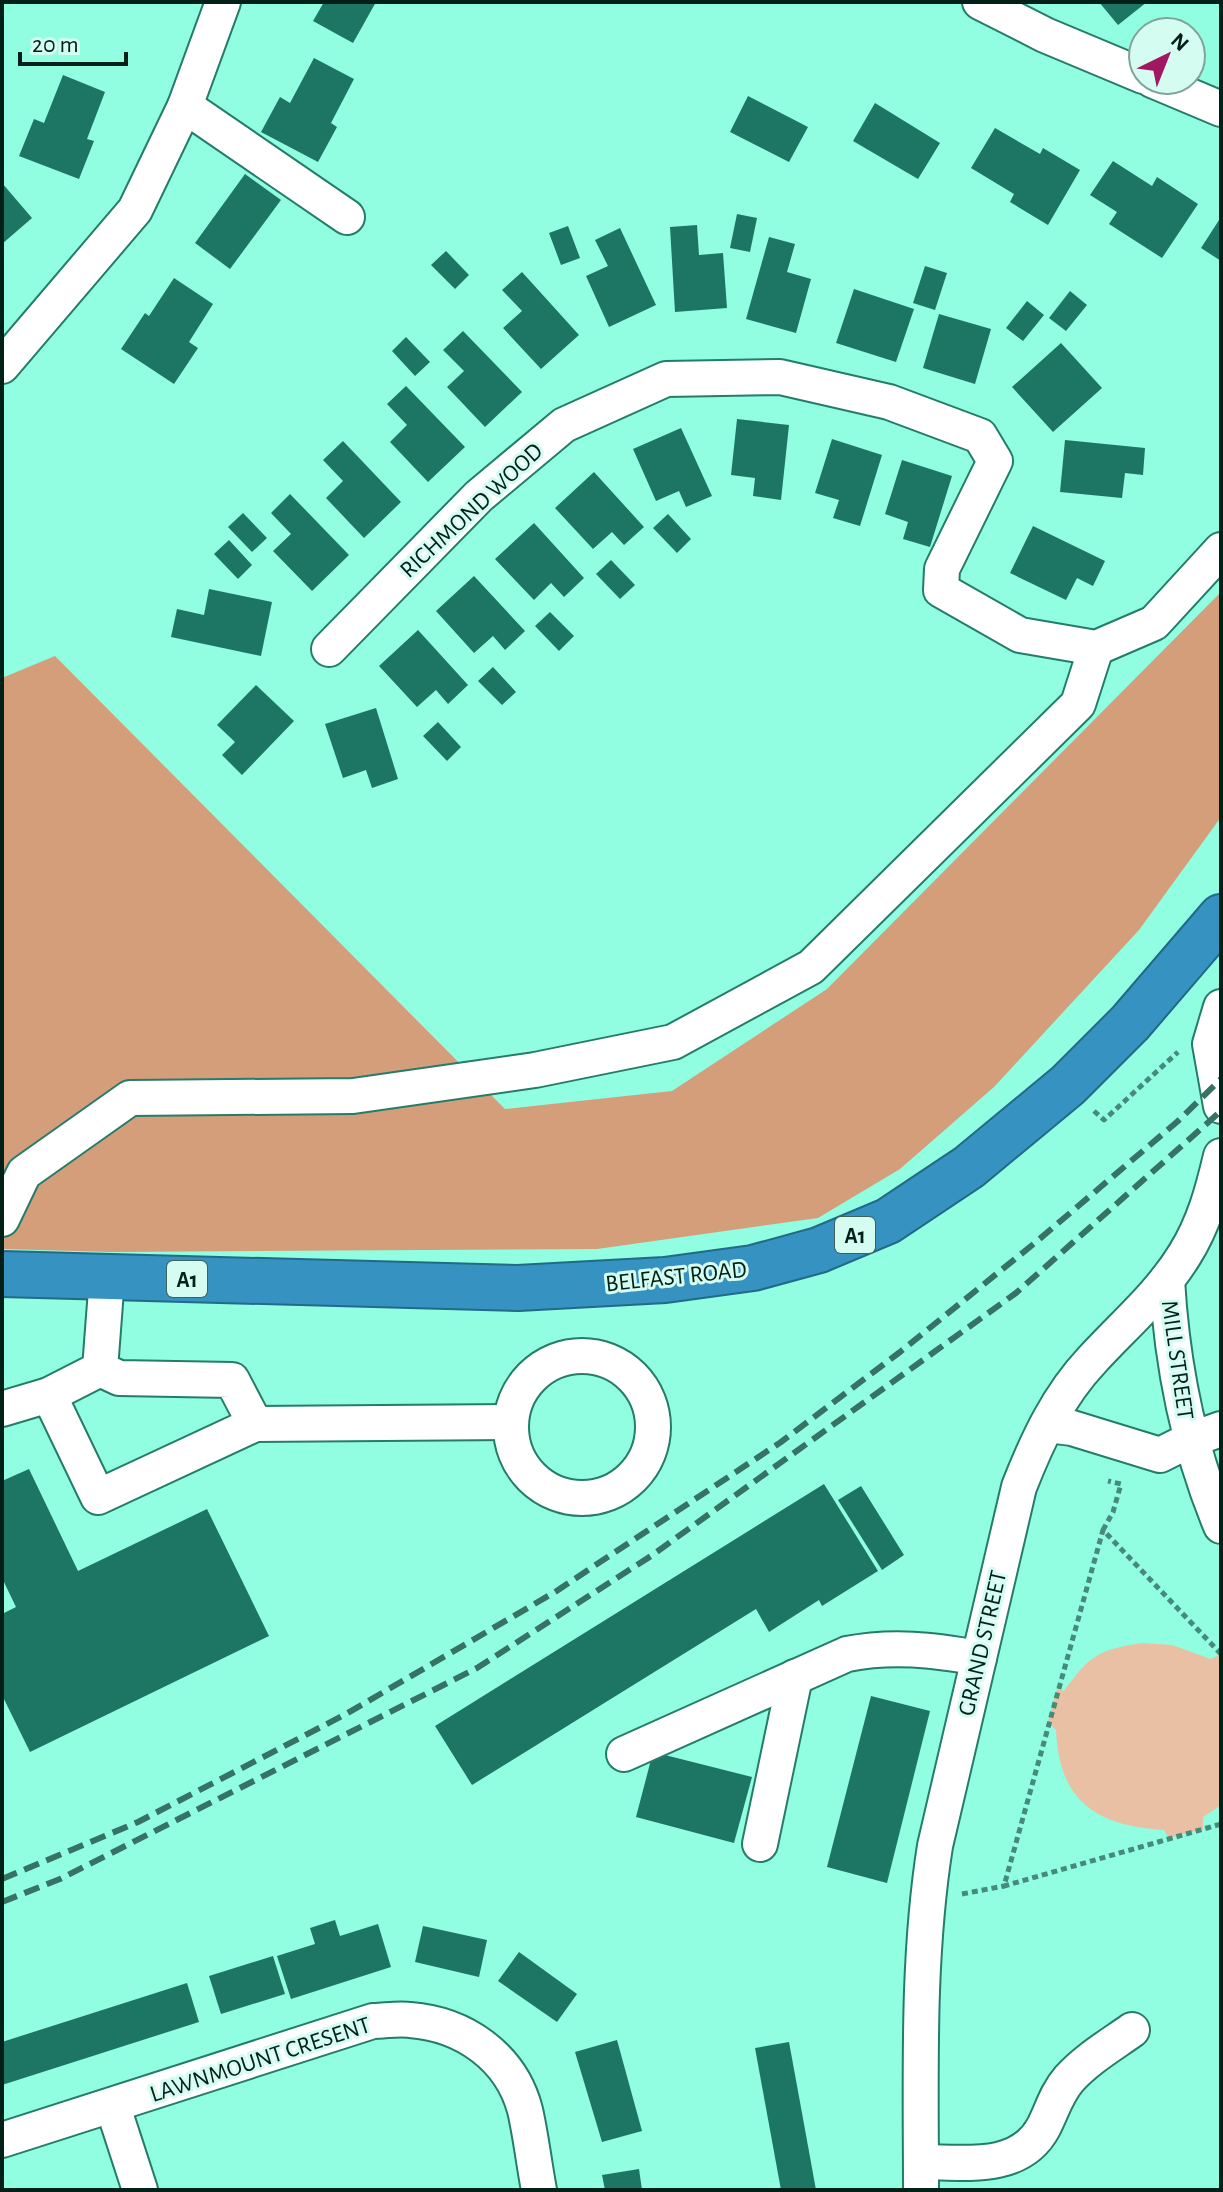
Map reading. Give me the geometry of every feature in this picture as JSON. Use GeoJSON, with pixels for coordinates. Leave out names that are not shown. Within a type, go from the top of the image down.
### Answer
{"type":"FeatureCollection","features":[{"type":"Feature","properties":{"kind":"highway","name":"BELFAST ROAD"},"geometry":{"type":"LineString","coordinates":[[2,1274],[518,1288],[665,1280],[753,1268],[819,1250],[888,1221],[969,1167],[1068,1085],[1130,1023],[1221,917]]}},
{"type":"Feature","properties":{"kind":"street"},"geometry":{"type":"LineString","coordinates":[[2,366],[135,210],[185,106],[223,2]]}},
{"type":"Feature","properties":{"kind":"street"},"geometry":{"type":"LineString","coordinates":[[980,2],[1045,35],[1127,69]]}},
{"type":"Feature","properties":{"kind":"street"},"geometry":{"type":"LineString","coordinates":[[1190,96],[1221,109]]}},
{"type":"Feature","properties":{"kind":"street"},"geometry":{"type":"LineString","coordinates":[[185,106],[347,217]]}},
{"type":"Feature","properties":{"kind":"street","name":"RICHMOND WOOD"},"geometry":{"type":"LineString","coordinates":[[329,649],[479,496],[564,425],[666,379],[780,377],[889,402],[980,436],[995,461],[942,569],[941,590],[1020,635],[1096,648]]}},
{"type":"Feature","properties":{"kind":"street"},"geometry":{"type":"LineString","coordinates":[[2,1219],[24,1173],[130,1098],[353,1096],[535,1070],[673,1042],[811,967],[1078,704],[1096,648],[1154,623],[1221,550]]}},
{"type":"Feature","properties":{"kind":"street"},"geometry":{"type":"LineString","coordinates":[[1219,1012],[1210,1044],[1221,1106]]}},
{"type":"Feature","properties":{"kind":"street","name":"GRAND STREET"},"geometry":{"type":"LineString","coordinates":[[921,2176],[921,1982],[927,1900],[935,1846],[1019,1487],[1063,1396],[1091,1361],[1167,1280],[1187,1252],[1212,1194],[1221,1156]]}},
{"type":"Feature","properties":{"kind":"street"},"geometry":{"type":"LineString","coordinates":[[100,1369],[107,1277]]}},
{"type":"Feature","properties":{"kind":"street","name":"MILL STREET"},"geometry":{"type":"LineString","coordinates":[[1167,1280],[1175,1364],[1206,1434],[1221,1526]]}},
{"type":"Feature","properties":{"kind":"street"},"geometry":{"type":"LineString","coordinates":[[589,1356],[612,1362],[631,1375],[645,1393],[652,1415],[652,1439],[644,1461],[630,1480],[609,1493],[586,1498],[562,1495],[540,1484],[519,1457],[514,1446],[511,1422],[516,1400],[528,1380],[545,1365],[567,1357],[589,1356]]}},
{"type":"Feature","properties":{"kind":"street"},"geometry":{"type":"LineString","coordinates":[[2,1409],[49,1395],[100,1369]]}},
{"type":"Feature","properties":{"kind":"street"},"geometry":{"type":"LineString","coordinates":[[100,1369],[119,1378],[232,1380],[255,1424]]}},
{"type":"Feature","properties":{"kind":"street"},"geometry":{"type":"LineString","coordinates":[[49,1395],[98,1497],[255,1424],[511,1422]]}},
{"type":"Feature","properties":{"kind":"street","name":"MILL STREET"},"geometry":{"type":"LineString","coordinates":[[1047,1425],[1072,1428],[1160,1455],[1206,1434]]}},
{"type":"Feature","properties":{"kind":"street"},"geometry":{"type":"LineString","coordinates":[[624,1754],[847,1654],[875,1648],[907,1647],[979,1658]]}},
{"type":"Feature","properties":{"kind":"street"},"geometry":{"type":"LineString","coordinates":[[760,1844],[795,1677]]}},
{"type":"Feature","properties":{"kind":"street","name":"LAWNMOUNT CRESENT"},"geometry":{"type":"LineString","coordinates":[[2,2140],[113,2107],[373,2021],[410,2019],[449,2028],[483,2044],[510,2074],[524,2108],[539,2190]]}},
{"type":"Feature","properties":{"kind":"street"},"geometry":{"type":"LineString","coordinates":[[921,2176],[999,2161],[1029,2147],[1043,2129],[1055,2100],[1069,2079],[1096,2054],[1132,2030]]}},
{"type":"Feature","properties":{"kind":"street"},"geometry":{"type":"LineString","coordinates":[[113,2107],[140,2190]]}},
{"type":"Feature","properties":{"kind":"path"},"geometry":{"type":"LineString","coordinates":[[1068,1085],[1104,1120],[1219,1012]]}},
{"type":"Feature","properties":{"kind":"path"},"geometry":{"type":"LineString","coordinates":[[1108,1481],[1121,1484],[1113,1512],[1103,1530],[1004,1886],[1221,1824]]}},
{"type":"Feature","properties":{"kind":"path"},"geometry":{"type":"LineString","coordinates":[[1103,1530],[1221,1654]]}},
{"type":"Feature","properties":{"kind":"shaded area"},"geometry":{"type":"Polygon","coordinates":[[[1221,592],[1221,817],[1139,930],[994,1087],[900,1169],[818,1218],[597,1249],[111,1252],[2,1249],[2,678],[55,656],[505,1109],[672,1091],[827,989],[1221,592]]]}},
{"type":"Feature","properties":{"kind":"shaded area"},"geometry":{"type":"Polygon","coordinates":[[[1142,1643],[1172,1645],[1211,1659],[1221,1654],[1221,1805],[1203,1817],[1203,1829],[1169,1838],[1164,1830],[1119,1823],[1086,1805],[1065,1775],[1056,1730],[1048,1722],[1057,1689],[1064,1691],[1096,1656],[1115,1648],[1142,1643]]]}},
{"type":"Feature","properties":{"kind":"building"},"geometry":{"type":"Polygon","coordinates":[[[324,2],[376,2],[353,43],[313,21],[324,2]]]}},
{"type":"Feature","properties":{"kind":"building"},"geometry":{"type":"Polygon","coordinates":[[[1099,2],[1147,2],[1127,16],[1118,25],[1099,2]]]}},
{"type":"Feature","properties":{"kind":"building"},"geometry":{"type":"Polygon","coordinates":[[[314,58],[354,79],[331,123],[337,127],[318,162],[261,132],[280,97],[290,103],[314,58]]]}},
{"type":"Feature","properties":{"kind":"building"},"geometry":{"type":"Polygon","coordinates":[[[63,75],[105,92],[87,139],[94,141],[79,179],[19,156],[34,119],[44,123],[63,75]]]}},
{"type":"Feature","properties":{"kind":"building"},"geometry":{"type":"Polygon","coordinates":[[[748,96],[808,127],[789,162],[730,132],[748,96]]]}},
{"type":"Feature","properties":{"kind":"building"},"geometry":{"type":"Polygon","coordinates":[[[875,103],[940,143],[918,179],[853,141],[875,103]]]}},
{"type":"Feature","properties":{"kind":"building"},"geometry":{"type":"Polygon","coordinates":[[[995,128],[1040,154],[1043,148],[1080,170],[1048,225],[1010,202],[1014,194],[971,168],[995,128]]]}},
{"type":"Feature","properties":{"kind":"building"},"geometry":{"type":"Polygon","coordinates":[[[1113,161],[1152,186],[1157,177],[1198,204],[1162,258],[1109,224],[1117,212],[1090,195],[1113,161]]]}},
{"type":"Feature","properties":{"kind":"building"},"geometry":{"type":"Polygon","coordinates":[[[245,174],[281,200],[230,269],[195,243],[245,174]]]}},
{"type":"Feature","properties":{"kind":"building"},"geometry":{"type":"Polygon","coordinates":[[[2,183],[32,218],[2,244],[2,183]]]}},
{"type":"Feature","properties":{"kind":"building"},"geometry":{"type":"Polygon","coordinates":[[[737,214],[757,218],[750,252],[730,248],[737,214]]]}},
{"type":"Feature","properties":{"kind":"building"},"geometry":{"type":"Polygon","coordinates":[[[1221,217],[1221,261],[1201,248],[1221,217]]]}},
{"type":"Feature","properties":{"kind":"building"},"geometry":{"type":"Polygon","coordinates":[[[697,225],[699,255],[723,253],[727,308],[675,312],[670,227],[697,225]]]}},
{"type":"Feature","properties":{"kind":"building"},"geometry":{"type":"Polygon","coordinates":[[[568,226],[580,258],[561,265],[549,233],[568,226]]]}},
{"type":"Feature","properties":{"kind":"building"},"geometry":{"type":"Polygon","coordinates":[[[620,228],[656,305],[609,327],[586,276],[608,266],[595,240],[620,228]]]}},
{"type":"Feature","properties":{"kind":"building"},"geometry":{"type":"Polygon","coordinates":[[[769,237],[795,244],[787,272],[811,279],[796,333],[746,319],[769,237]]]}},
{"type":"Feature","properties":{"kind":"building"},"geometry":{"type":"Polygon","coordinates":[[[446,251],[469,275],[455,289],[431,265],[446,251]]]}},
{"type":"Feature","properties":{"kind":"building"},"geometry":{"type":"Polygon","coordinates":[[[925,266],[947,273],[935,310],[913,303],[925,266]]]}},
{"type":"Feature","properties":{"kind":"building"},"geometry":{"type":"Polygon","coordinates":[[[522,272],[579,335],[541,369],[503,328],[522,311],[502,290],[522,272]]]}},
{"type":"Feature","properties":{"kind":"building"},"geometry":{"type":"Polygon","coordinates":[[[174,278],[213,304],[189,342],[198,348],[174,384],[121,349],[145,313],[149,316],[174,278]]]}},
{"type":"Feature","properties":{"kind":"building"},"geometry":{"type":"Polygon","coordinates":[[[854,289],[914,309],[896,362],[836,343],[854,289]]]}},
{"type":"Feature","properties":{"kind":"building"},"geometry":{"type":"Polygon","coordinates":[[[1070,291],[1087,305],[1066,331],[1049,318],[1070,291]]]}},
{"type":"Feature","properties":{"kind":"building"},"geometry":{"type":"Polygon","coordinates":[[[1027,301],[1044,315],[1023,341],[1006,328],[1027,301]]]}},
{"type":"Feature","properties":{"kind":"building"},"geometry":{"type":"Polygon","coordinates":[[[939,314],[991,329],[975,384],[923,368],[939,314]]]}},
{"type":"Feature","properties":{"kind":"building"},"geometry":{"type":"Polygon","coordinates":[[[463,331],[522,392],[485,427],[447,387],[464,371],[443,350],[463,331]]]}},
{"type":"Feature","properties":{"kind":"building"},"geometry":{"type":"Polygon","coordinates":[[[406,337],[430,362],[415,376],[392,351],[406,337]]]}},
{"type":"Feature","properties":{"kind":"building"},"geometry":{"type":"Polygon","coordinates":[[[1061,343],[1102,388],[1053,432],[1012,387],[1061,343]]]}},
{"type":"Feature","properties":{"kind":"building"},"geometry":{"type":"Polygon","coordinates":[[[406,386],[465,447],[428,482],[390,442],[407,425],[387,404],[406,386]]]}},
{"type":"Feature","properties":{"kind":"building"},"geometry":{"type":"Polygon","coordinates":[[[737,419],[789,425],[781,500],[753,496],[755,478],[731,475],[737,419]]]}},
{"type":"Feature","properties":{"kind":"building"},"geometry":{"type":"Polygon","coordinates":[[[681,428],[712,496],[686,507],[679,491],[656,501],[633,449],[681,428]]]}},
{"type":"Feature","properties":{"kind":"building"},"geometry":{"type":"Polygon","coordinates":[[[832,439],[882,455],[860,526],[833,518],[839,500],[815,493],[832,439]]]}},
{"type":"Feature","properties":{"kind":"building"},"geometry":{"type":"Polygon","coordinates":[[[1065,440],[1145,448],[1143,475],[1125,473],[1122,498],[1060,492],[1065,440]]]}},
{"type":"Feature","properties":{"kind":"building"},"geometry":{"type":"Polygon","coordinates":[[[343,441],[401,502],[364,538],[326,498],[343,481],[323,460],[343,441]]]}},
{"type":"Feature","properties":{"kind":"building"},"geometry":{"type":"Polygon","coordinates":[[[902,460],[952,476],[930,547],[903,539],[908,522],[885,514],[902,460]]]}},
{"type":"Feature","properties":{"kind":"building"},"geometry":{"type":"Polygon","coordinates":[[[594,472],[644,527],[624,545],[612,532],[593,549],[555,508],[594,472]]]}},
{"type":"Feature","properties":{"kind":"building"},"geometry":{"type":"Polygon","coordinates":[[[290,494],[349,555],[312,591],[273,551],[291,534],[271,513],[290,494]]]}},
{"type":"Feature","properties":{"kind":"building"},"geometry":{"type":"Polygon","coordinates":[[[243,513],[267,538],[252,552],[228,527],[243,513]]]}},
{"type":"Feature","properties":{"kind":"building"},"geometry":{"type":"Polygon","coordinates":[[[668,514],[691,539],[677,553],[653,528],[668,514]]]}},
{"type":"Feature","properties":{"kind":"building"},"geometry":{"type":"Polygon","coordinates":[[[534,523],[584,578],[564,597],[551,583],[534,600],[495,559],[534,523]]]}},
{"type":"Feature","properties":{"kind":"building"},"geometry":{"type":"Polygon","coordinates":[[[1033,526],[1105,561],[1093,586],[1077,578],[1066,600],[1010,573],[1033,526]]]}},
{"type":"Feature","properties":{"kind":"building"},"geometry":{"type":"Polygon","coordinates":[[[229,540],[252,565],[238,579],[214,554],[229,540]]]}},
{"type":"Feature","properties":{"kind":"building"},"geometry":{"type":"Polygon","coordinates":[[[611,560],[635,585],[620,599],[596,574],[611,560]]]}},
{"type":"Feature","properties":{"kind":"building"},"geometry":{"type":"Polygon","coordinates":[[[474,576],[525,631],[505,650],[493,636],[474,653],[436,611],[474,576]]]}},
{"type":"Feature","properties":{"kind":"building"},"geometry":{"type":"Polygon","coordinates":[[[209,589],[272,602],[261,656],[171,637],[177,609],[204,615],[209,589]]]}},
{"type":"Feature","properties":{"kind":"building"},"geometry":{"type":"Polygon","coordinates":[[[550,612],[574,636],[559,651],[535,626],[550,612]]]}},
{"type":"Feature","properties":{"kind":"building"},"geometry":{"type":"Polygon","coordinates":[[[418,630],[468,685],[448,704],[436,690],[417,707],[379,666],[418,630]]]}},
{"type":"Feature","properties":{"kind":"building"},"geometry":{"type":"Polygon","coordinates":[[[493,667],[516,692],[502,705],[478,681],[493,667]]]}},
{"type":"Feature","properties":{"kind":"building"},"geometry":{"type":"Polygon","coordinates":[[[256,685],[294,721],[242,775],[222,755],[235,742],[217,725],[256,685]]]}},
{"type":"Feature","properties":{"kind":"building"},"geometry":{"type":"Polygon","coordinates":[[[376,708],[398,779],[372,788],[366,770],[343,778],[325,724],[376,708]]]}},
{"type":"Feature","properties":{"kind":"building"},"geometry":{"type":"Polygon","coordinates":[[[438,722],[461,747],[447,761],[423,736],[438,722]]]}},
{"type":"Feature","properties":{"kind":"building"},"geometry":{"type":"Polygon","coordinates":[[[29,1469],[78,1571],[207,1509],[269,1636],[30,1752],[2,1695],[2,1614],[16,1607],[2,1578],[2,1481],[29,1469]]]}},
{"type":"Feature","properties":{"kind":"building"},"geometry":{"type":"Polygon","coordinates":[[[824,1484],[878,1571],[822,1606],[819,1600],[769,1632],[756,1609],[472,1785],[435,1726],[824,1484]]]}},
{"type":"Feature","properties":{"kind":"building"},"geometry":{"type":"Polygon","coordinates":[[[861,1486],[904,1555],[882,1570],[838,1500],[861,1486]]]}},
{"type":"Feature","properties":{"kind":"building"},"geometry":{"type":"Polygon","coordinates":[[[871,1696],[930,1711],[887,1883],[827,1867],[871,1696]]]}},
{"type":"Feature","properties":{"kind":"building"},"geometry":{"type":"Polygon","coordinates":[[[653,1752],[752,1777],[734,1843],[636,1817],[653,1752]]]}},
{"type":"Feature","properties":{"kind":"building"},"geometry":{"type":"Polygon","coordinates":[[[335,1920],[340,1936],[378,1924],[391,1967],[291,1999],[277,1956],[315,1944],[310,1928],[335,1920]]]}},
{"type":"Feature","properties":{"kind":"building"},"geometry":{"type":"Polygon","coordinates":[[[423,1926],[487,1940],[479,1977],[415,1962],[423,1926]]]}},
{"type":"Feature","properties":{"kind":"building"},"geometry":{"type":"Polygon","coordinates":[[[519,1952],[577,1994],[557,2022],[498,1981],[519,1952]]]}},
{"type":"Feature","properties":{"kind":"building"},"geometry":{"type":"Polygon","coordinates":[[[273,1956],[285,1994],[221,2014],[209,1976],[273,1956]]]}},
{"type":"Feature","properties":{"kind":"building"},"geometry":{"type":"Polygon","coordinates":[[[187,1983],[199,2022],[2,2085],[2,2042],[187,1983]]]}},
{"type":"Feature","properties":{"kind":"building"},"geometry":{"type":"Polygon","coordinates":[[[617,2040],[642,2131],[602,2142],[575,2052],[617,2040]]]}},
{"type":"Feature","properties":{"kind":"building"},"geometry":{"type":"Polygon","coordinates":[[[789,2042],[816,2190],[781,2190],[755,2048],[789,2042]]]}},
{"type":"Feature","properties":{"kind":"building"},"geometry":{"type":"Polygon","coordinates":[[[639,2169],[642,2190],[605,2190],[602,2175],[639,2169]]]}},
{"type":"Feature","properties":{"kind":"railway"},"geometry":{"type":"LineString","coordinates":[[2,1879],[138,1822],[346,1714],[555,1592],[781,1442],[900,1352],[1036,1242],[1178,1121],[1221,1079]]}},
{"type":"Feature","properties":{"kind":"railway"},"geometry":{"type":"LineString","coordinates":[[2,1902],[60,1879],[477,1668],[651,1556],[1016,1293],[1221,1111]]}}]}
